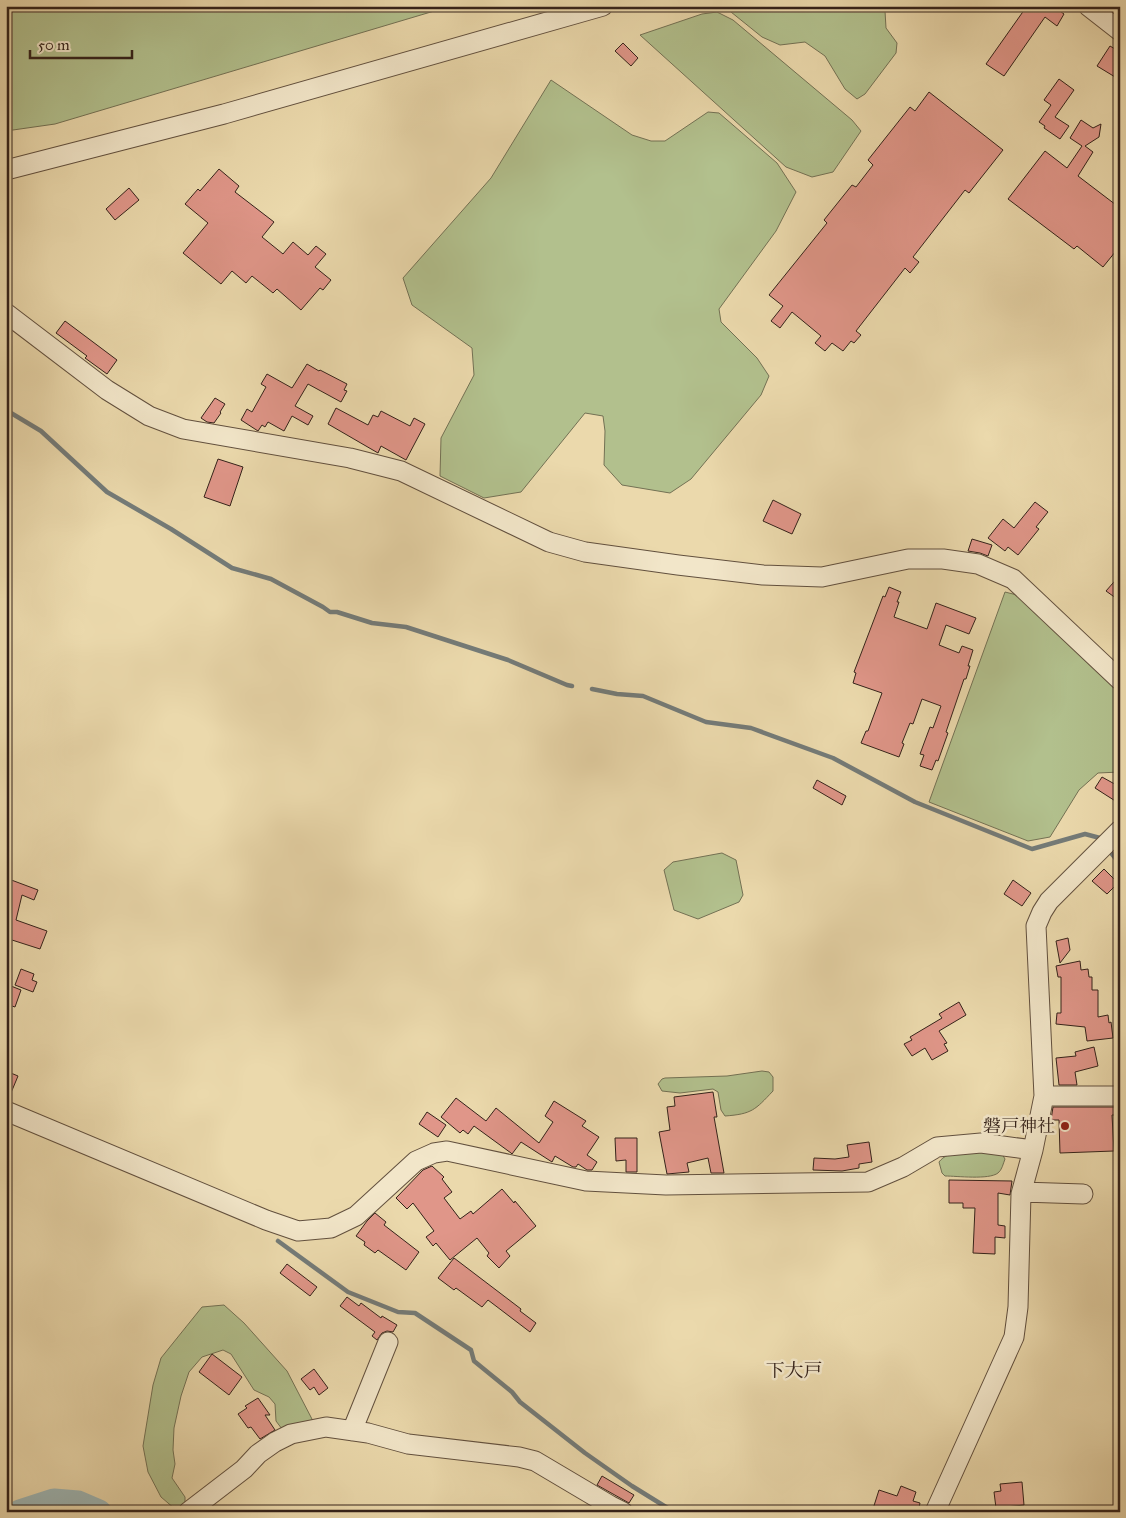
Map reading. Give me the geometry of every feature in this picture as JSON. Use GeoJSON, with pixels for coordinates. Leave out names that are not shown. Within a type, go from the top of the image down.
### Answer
{"type":"FeatureCollection","features":[{"type":"Feature","properties":{"kind":"street"},"geometry":{"type":"LineString","coordinates":[[6,170],[224,114],[603,6]]}},
{"type":"Feature","properties":{"kind":"street"},"geometry":{"type":"LineString","coordinates":[[1088,6],[1120,31]]}},
{"type":"Feature","properties":{"kind":"street"},"geometry":{"type":"LineString","coordinates":[[6,313],[107,390],[149,416],[183,429],[350,458],[401,471],[549,542],[585,552],[764,575],[822,577],[908,559],[943,559],[978,564],[1013,579],[1120,680]]}},
{"type":"Feature","properties":{"kind":"street"},"geometry":{"type":"LineString","coordinates":[[935,1512],[1014,1337],[1018,1307],[1022,1192],[1044,1096],[1036,926],[1049,901],[1110,840]]}},
{"type":"Feature","properties":{"kind":"street"},"geometry":{"type":"LineString","coordinates":[[1044,1096],[1120,1096]]}},
{"type":"Feature","properties":{"kind":"street"},"geometry":{"type":"LineString","coordinates":[[6,1111],[266,1220],[298,1231],[331,1228],[356,1216],[416,1161],[434,1152],[447,1151],[586,1180],[666,1185],[868,1182],[903,1167],[937,1147],[981,1143],[1033,1150]]}},
{"type":"Feature","properties":{"kind":"street"},"geometry":{"type":"LineString","coordinates":[[1022,1192],[1083,1194]]}},
{"type":"Feature","properties":{"kind":"street"},"geometry":{"type":"LineString","coordinates":[[352,1431],[388,1342]]}},
{"type":"Feature","properties":{"kind":"street"},"geometry":{"type":"LineString","coordinates":[[188,1512],[244,1469],[258,1454],[275,1442],[291,1434],[326,1426],[368,1433],[408,1444],[519,1457],[535,1461],[623,1512]]}},
{"type":"Feature","properties":{"kind":"green space"},"geometry":{"type":"Polygon","coordinates":[[[6,6],[451,6],[55,124],[6,131],[6,6]]]}},
{"type":"Feature","properties":{"kind":"green space"},"geometry":{"type":"Polygon","coordinates":[[[732,6],[888,6],[885,11],[886,28],[897,43],[896,53],[865,94],[857,99],[845,89],[825,56],[805,42],[780,45],[762,37],[731,12],[732,6]]]}},
{"type":"Feature","properties":{"kind":"green space"},"geometry":{"type":"Polygon","coordinates":[[[717,12],[733,20],[852,120],[861,131],[833,172],[812,177],[786,167],[640,35],[702,14],[717,12]]]}},
{"type":"Feature","properties":{"kind":"green space"},"geometry":{"type":"Polygon","coordinates":[[[551,80],[632,135],[651,141],[665,141],[708,112],[719,113],[777,163],[796,192],[776,231],[719,309],[721,322],[757,358],[769,376],[761,395],[691,479],[670,493],[622,485],[604,465],[605,431],[603,416],[585,413],[521,492],[484,498],[440,476],[441,438],[474,375],[472,348],[412,305],[403,278],[491,178],[551,80]]]}},
{"type":"Feature","properties":{"kind":"green space"},"geometry":{"type":"Polygon","coordinates":[[[1005,592],[1017,595],[1120,693],[1120,772],[1098,773],[1079,790],[1050,837],[1028,841],[929,802],[1005,592]]]}},
{"type":"Feature","properties":{"kind":"green space"},"geometry":{"type":"Polygon","coordinates":[[[722,853],[736,860],[743,895],[739,902],[698,919],[674,910],[664,870],[673,862],[722,853]]]}},
{"type":"Feature","properties":{"kind":"green space"},"geometry":{"type":"Polygon","coordinates":[[[762,1071],[769,1072],[773,1077],[773,1091],[762,1103],[752,1110],[734,1115],[725,1116],[721,1110],[718,1092],[713,1089],[680,1093],[662,1091],[658,1084],[665,1078],[727,1076],[762,1071]]]}},
{"type":"Feature","properties":{"kind":"green space"},"geometry":{"type":"Polygon","coordinates":[[[982,1150],[1002,1154],[1005,1159],[998,1173],[973,1177],[945,1176],[942,1173],[939,1162],[948,1155],[982,1150]]]}},
{"type":"Feature","properties":{"kind":"green space"},"geometry":{"type":"Polygon","coordinates":[[[224,1305],[244,1323],[287,1371],[313,1421],[285,1433],[276,1421],[275,1404],[269,1397],[254,1390],[231,1354],[223,1350],[202,1357],[189,1372],[181,1396],[174,1428],[173,1450],[175,1464],[172,1478],[185,1497],[185,1504],[175,1509],[161,1497],[148,1472],[143,1446],[153,1385],[161,1358],[202,1307],[224,1305]]]}},
{"type":"Feature","properties":{"kind":"building"},"geometry":{"type":"Polygon","coordinates":[[[1027,6],[1053,6],[1064,14],[1057,26],[1045,17],[1004,76],[986,64],[1027,6]]]}},
{"type":"Feature","properties":{"kind":"building"},"geometry":{"type":"Polygon","coordinates":[[[623,43],[638,58],[631,66],[615,51],[623,43]]]}},
{"type":"Feature","properties":{"kind":"building"},"geometry":{"type":"Polygon","coordinates":[[[1110,46],[1120,52],[1120,80],[1097,66],[1110,46]]]}},
{"type":"Feature","properties":{"kind":"building"},"geometry":{"type":"Polygon","coordinates":[[[1059,79],[1074,90],[1055,117],[1069,126],[1060,139],[1044,128],[1045,126],[1039,122],[1051,105],[1044,100],[1059,79]]]}},
{"type":"Feature","properties":{"kind":"building"},"geometry":{"type":"Polygon","coordinates":[[[929,92],[1003,150],[969,193],[965,190],[913,257],[919,262],[910,273],[905,268],[856,331],[861,335],[854,343],[851,341],[843,351],[832,343],[825,351],[815,343],[821,336],[792,312],[780,328],[771,321],[783,306],[769,295],[827,223],[824,220],[852,185],[856,187],[873,165],[868,160],[910,107],[915,111],[929,92]]]}},
{"type":"Feature","properties":{"kind":"building"},"geometry":{"type":"Polygon","coordinates":[[[1081,120],[1093,128],[1101,124],[1099,137],[1085,146],[1093,152],[1078,176],[1120,208],[1120,246],[1103,267],[1077,246],[1074,249],[1008,199],[1045,151],[1067,168],[1082,146],[1070,138],[1081,120]]]}},
{"type":"Feature","properties":{"kind":"building"},"geometry":{"type":"Polygon","coordinates":[[[219,169],[239,186],[235,192],[274,222],[262,237],[283,254],[293,242],[308,255],[316,246],[326,254],[315,267],[331,280],[323,290],[320,288],[301,310],[277,289],[273,293],[252,276],[246,283],[232,271],[221,284],[183,253],[208,223],[185,204],[198,189],[200,191],[219,169]]]}},
{"type":"Feature","properties":{"kind":"building"},"geometry":{"type":"Polygon","coordinates":[[[129,188],[139,200],[115,220],[106,209],[129,188]]]}},
{"type":"Feature","properties":{"kind":"building"},"geometry":{"type":"Polygon","coordinates":[[[65,321],[117,360],[107,374],[56,333],[65,321]]]}},
{"type":"Feature","properties":{"kind":"building"},"geometry":{"type":"Polygon","coordinates":[[[307,364],[347,384],[344,390],[347,391],[341,402],[308,384],[295,406],[313,416],[308,425],[292,416],[284,431],[268,422],[265,427],[262,425],[258,431],[241,420],[247,409],[252,412],[266,387],[261,384],[267,374],[292,388],[307,364]]]}},
{"type":"Feature","properties":{"kind":"building"},"geometry":{"type":"Polygon","coordinates":[[[215,398],[225,404],[214,423],[207,422],[201,418],[215,398]]]}},
{"type":"Feature","properties":{"kind":"building"},"geometry":{"type":"Polygon","coordinates":[[[336,408],[368,425],[373,415],[378,417],[381,411],[410,426],[414,418],[425,424],[406,460],[381,446],[378,453],[328,424],[336,408]]]}},
{"type":"Feature","properties":{"kind":"building"},"geometry":{"type":"Polygon","coordinates":[[[218,459],[243,467],[230,506],[204,497],[218,459]]]}},
{"type":"Feature","properties":{"kind":"building"},"geometry":{"type":"Polygon","coordinates":[[[773,500],[801,514],[792,534],[763,521],[773,500]]]}},
{"type":"Feature","properties":{"kind":"building"},"geometry":{"type":"Polygon","coordinates":[[[1035,502],[1048,512],[1036,527],[1039,529],[1018,555],[1008,547],[1005,551],[988,538],[1003,519],[1014,528],[1035,502]]]}},
{"type":"Feature","properties":{"kind":"building"},"geometry":{"type":"Polygon","coordinates":[[[972,539],[992,545],[988,556],[968,551],[972,539]]]}},
{"type":"Feature","properties":{"kind":"building"},"geometry":{"type":"Polygon","coordinates":[[[1120,575],[1120,601],[1106,591],[1120,575]]]}},
{"type":"Feature","properties":{"kind":"building"},"geometry":{"type":"Polygon","coordinates":[[[889,587],[901,592],[894,617],[927,629],[936,603],[976,618],[969,634],[946,625],[939,645],[959,653],[962,646],[973,650],[966,679],[964,679],[946,732],[948,733],[938,761],[936,760],[932,770],[920,766],[924,755],[920,754],[930,727],[933,728],[941,706],[922,699],[913,724],[910,723],[902,743],[904,744],[899,757],[861,743],[866,731],[868,731],[882,693],[853,683],[856,673],[854,672],[883,596],[885,597],[889,587]]]}},
{"type":"Feature","properties":{"kind":"building"},"geometry":{"type":"Polygon","coordinates":[[[1102,777],[1120,787],[1120,804],[1095,788],[1102,777]]]}},
{"type":"Feature","properties":{"kind":"building"},"geometry":{"type":"Polygon","coordinates":[[[817,780],[846,796],[842,805],[813,788],[817,780]]]}},
{"type":"Feature","properties":{"kind":"building"},"geometry":{"type":"Polygon","coordinates":[[[1104,869],[1118,883],[1107,894],[1092,881],[1104,869]]]}},
{"type":"Feature","properties":{"kind":"building"},"geometry":{"type":"Polygon","coordinates":[[[6,878],[38,890],[34,900],[22,895],[16,920],[47,931],[40,949],[12,940],[11,944],[6,944],[6,878]]]}},
{"type":"Feature","properties":{"kind":"building"},"geometry":{"type":"Polygon","coordinates":[[[1013,880],[1031,893],[1022,906],[1004,894],[1013,880]]]}},
{"type":"Feature","properties":{"kind":"building"},"geometry":{"type":"Polygon","coordinates":[[[1068,938],[1070,950],[1060,963],[1056,941],[1068,938]]]}},
{"type":"Feature","properties":{"kind":"building"},"geometry":{"type":"Polygon","coordinates":[[[1080,961],[1081,970],[1088,969],[1089,977],[1092,977],[1092,990],[1098,990],[1098,1017],[1108,1015],[1113,1038],[1087,1041],[1085,1027],[1056,1024],[1057,1013],[1061,1013],[1061,977],[1058,977],[1056,966],[1080,961]]]}},
{"type":"Feature","properties":{"kind":"building"},"geometry":{"type":"Polygon","coordinates":[[[21,969],[34,974],[32,980],[37,982],[33,992],[15,985],[21,969]]]}},
{"type":"Feature","properties":{"kind":"building"},"geometry":{"type":"Polygon","coordinates":[[[6,984],[21,990],[15,1007],[6,1004],[6,984]]]}},
{"type":"Feature","properties":{"kind":"building"},"geometry":{"type":"Polygon","coordinates":[[[959,1002],[966,1015],[939,1031],[947,1043],[944,1044],[948,1051],[932,1060],[925,1048],[912,1056],[904,1044],[912,1040],[910,1037],[942,1018],[939,1014],[959,1002]]]}},
{"type":"Feature","properties":{"kind":"building"},"geometry":{"type":"Polygon","coordinates":[[[1094,1047],[1098,1066],[1075,1072],[1077,1085],[1059,1085],[1056,1058],[1076,1056],[1075,1052],[1094,1047]]]}},
{"type":"Feature","properties":{"kind":"building"},"geometry":{"type":"Polygon","coordinates":[[[6,1071],[18,1076],[8,1100],[6,1100],[6,1071]]]}},
{"type":"Feature","properties":{"kind":"building"},"geometry":{"type":"Polygon","coordinates":[[[713,1092],[717,1117],[714,1117],[724,1173],[711,1173],[708,1158],[687,1163],[689,1172],[667,1174],[659,1132],[670,1130],[667,1107],[675,1106],[674,1097],[713,1092]]]}},
{"type":"Feature","properties":{"kind":"building"},"geometry":{"type":"Polygon","coordinates":[[[456,1098],[486,1121],[496,1108],[539,1143],[553,1122],[545,1116],[554,1101],[586,1121],[582,1126],[599,1137],[587,1155],[597,1162],[592,1170],[587,1170],[578,1164],[576,1167],[573,1167],[555,1156],[552,1162],[521,1142],[512,1154],[474,1126],[468,1134],[463,1130],[460,1133],[441,1117],[456,1098]]]}},
{"type":"Feature","properties":{"kind":"building"},"geometry":{"type":"Polygon","coordinates":[[[1053,1107],[1120,1107],[1120,1115],[1112,1115],[1114,1151],[1060,1153],[1059,1120],[1051,1120],[1053,1107]]]}},
{"type":"Feature","properties":{"kind":"building"},"geometry":{"type":"Polygon","coordinates":[[[427,1112],[446,1125],[438,1137],[419,1124],[427,1112]]]}},
{"type":"Feature","properties":{"kind":"building"},"geometry":{"type":"Polygon","coordinates":[[[615,1138],[637,1138],[637,1172],[626,1172],[626,1160],[616,1161],[615,1138]]]}},
{"type":"Feature","properties":{"kind":"building"},"geometry":{"type":"Polygon","coordinates":[[[869,1142],[872,1162],[859,1164],[859,1168],[842,1171],[813,1170],[814,1158],[835,1159],[849,1157],[847,1145],[869,1142]]]}},
{"type":"Feature","properties":{"kind":"building"},"geometry":{"type":"Polygon","coordinates":[[[432,1166],[444,1177],[442,1179],[452,1192],[444,1198],[460,1219],[471,1211],[473,1214],[502,1189],[536,1226],[506,1251],[510,1256],[499,1268],[487,1256],[489,1253],[477,1238],[450,1260],[436,1243],[433,1246],[426,1237],[434,1231],[413,1203],[407,1209],[396,1198],[423,1170],[432,1166]]]}},
{"type":"Feature","properties":{"kind":"building"},"geometry":{"type":"Polygon","coordinates":[[[949,1180],[1012,1181],[1010,1195],[998,1193],[998,1225],[1005,1226],[1005,1238],[995,1237],[995,1254],[973,1253],[975,1208],[963,1208],[963,1203],[949,1203],[949,1180]]]}},
{"type":"Feature","properties":{"kind":"building"},"geometry":{"type":"Polygon","coordinates":[[[375,1213],[386,1222],[384,1225],[419,1252],[406,1270],[378,1250],[375,1253],[364,1245],[365,1242],[356,1236],[375,1213]]]}},
{"type":"Feature","properties":{"kind":"building"},"geometry":{"type":"Polygon","coordinates":[[[454,1258],[521,1309],[520,1311],[536,1323],[530,1332],[488,1300],[482,1307],[456,1288],[454,1290],[438,1278],[454,1258]]]}},
{"type":"Feature","properties":{"kind":"building"},"geometry":{"type":"Polygon","coordinates":[[[287,1264],[317,1287],[310,1296],[280,1273],[287,1264]]]}},
{"type":"Feature","properties":{"kind":"building"},"geometry":{"type":"Polygon","coordinates":[[[347,1297],[359,1306],[361,1303],[381,1318],[382,1316],[397,1325],[393,1332],[387,1331],[382,1333],[377,1340],[372,1336],[375,1332],[340,1306],[347,1297]]]}},
{"type":"Feature","properties":{"kind":"building"},"geometry":{"type":"Polygon","coordinates":[[[212,1354],[242,1377],[229,1395],[199,1372],[212,1354]]]}},
{"type":"Feature","properties":{"kind":"building"},"geometry":{"type":"Polygon","coordinates":[[[314,1369],[328,1388],[319,1395],[314,1387],[310,1390],[301,1379],[314,1369]]]}},
{"type":"Feature","properties":{"kind":"building"},"geometry":{"type":"Polygon","coordinates":[[[258,1398],[270,1415],[265,1415],[275,1430],[260,1439],[251,1427],[248,1428],[238,1414],[247,1408],[245,1406],[258,1398]]]}},
{"type":"Feature","properties":{"kind":"building"},"geometry":{"type":"Polygon","coordinates":[[[602,1476],[634,1495],[629,1503],[597,1485],[602,1476]]]}},
{"type":"Feature","properties":{"kind":"building"},"geometry":{"type":"Polygon","coordinates":[[[1022,1482],[1024,1505],[996,1508],[994,1492],[1001,1491],[1000,1484],[1022,1482]]]}},
{"type":"Feature","properties":{"kind":"building"},"geometry":{"type":"Polygon","coordinates":[[[901,1486],[916,1492],[913,1501],[920,1503],[918,1512],[872,1512],[879,1490],[897,1496],[901,1486]]]}},
{"type":"Feature","properties":{"kind":"waterway"},"geometry":{"type":"LineString","coordinates":[[6,410],[41,431],[107,492],[171,529],[232,568],[271,579],[330,612],[337,612],[372,623],[406,627],[508,660],[572,686]]}},
{"type":"Feature","properties":{"kind":"waterway"},"geometry":{"type":"LineString","coordinates":[[592,689],[617,694],[643,696],[706,722],[751,728],[833,758],[915,802],[1032,849],[1085,834],[1100,838],[1102,841]]}},
{"type":"Feature","properties":{"kind":"waterway"},"geometry":{"type":"LineString","coordinates":[[1108,849],[1120,864]]}},
{"type":"Feature","properties":{"kind":"waterway"},"geometry":{"type":"LineString","coordinates":[[278,1241],[348,1292],[398,1312],[415,1313],[471,1350],[474,1361],[512,1392],[520,1402],[585,1453],[632,1486],[674,1512]]}},
{"type":"Feature","properties":{"kind":"waterway"},"geometry":{"type":"LineString","coordinates":[[20,1512],[54,1501],[78,1503],[99,1512]]}},
{"type":"Feature","properties":{"kind":"place","name":"磐戸神社"},"geometry":{"type":"Point","coordinates":[1065,1126]}},
{"type":"Feature","properties":{"kind":"district","name":"下大戸"},"geometry":{"type":"Point","coordinates":[794,1370]}}]}
